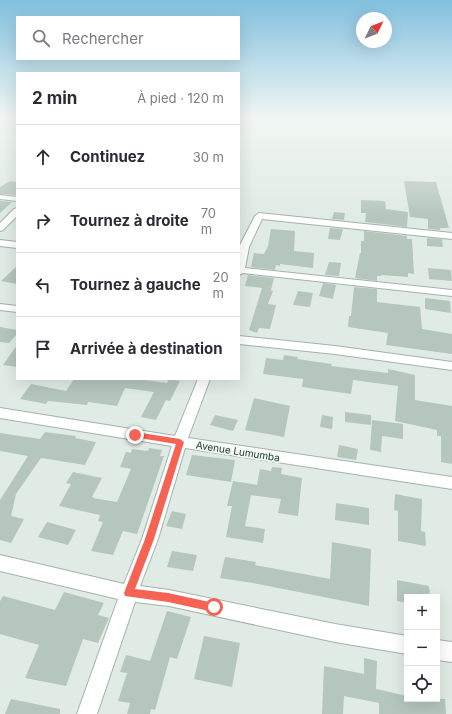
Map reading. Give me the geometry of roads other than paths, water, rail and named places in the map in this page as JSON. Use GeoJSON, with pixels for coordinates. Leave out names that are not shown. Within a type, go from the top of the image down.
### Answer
{"type":"FeatureCollection","features":[{"type":"Feature","properties":{"kind":"street"},"geometry":{"type":"LineString","coordinates":[[0,197],[16,199]]}},
{"type":"Feature","properties":{"kind":"street"},"geometry":{"type":"LineString","coordinates":[[0,228],[16,212]]}},
{"type":"Feature","properties":{"kind":"street"},"geometry":{"type":"LineString","coordinates":[[240,266],[244,247],[259,216],[452,236]]}},
{"type":"Feature","properties":{"kind":"street"},"geometry":{"type":"LineString","coordinates":[[0,243],[16,245]]}},
{"type":"Feature","properties":{"kind":"street"},"geometry":{"type":"LineString","coordinates":[[240,271],[452,293]]}},
{"type":"Feature","properties":{"kind":"street"},"geometry":{"type":"LineString","coordinates":[[0,307],[16,309]]}},
{"type":"Feature","properties":{"kind":"street"},"geometry":{"type":"LineString","coordinates":[[240,340],[335,350],[452,366]]}},
{"type":"Feature","properties":{"kind":"street"},"geometry":{"type":"LineString","coordinates":[[87,714],[128,593],[150,539],[180,442],[204,380]]}},
{"type":"Feature","properties":{"kind":"street","name":"Avenue Lumumba"},"geometry":{"type":"LineString","coordinates":[[0,413],[452,483]]}},
{"type":"Feature","properties":{"kind":"street"},"geometry":{"type":"LineString","coordinates":[[0,563],[128,593],[168,598],[335,633],[404,644]]}},
{"type":"Feature","properties":{"kind":"street"},"geometry":{"type":"LineString","coordinates":[[440,650],[452,652]]}}]}
